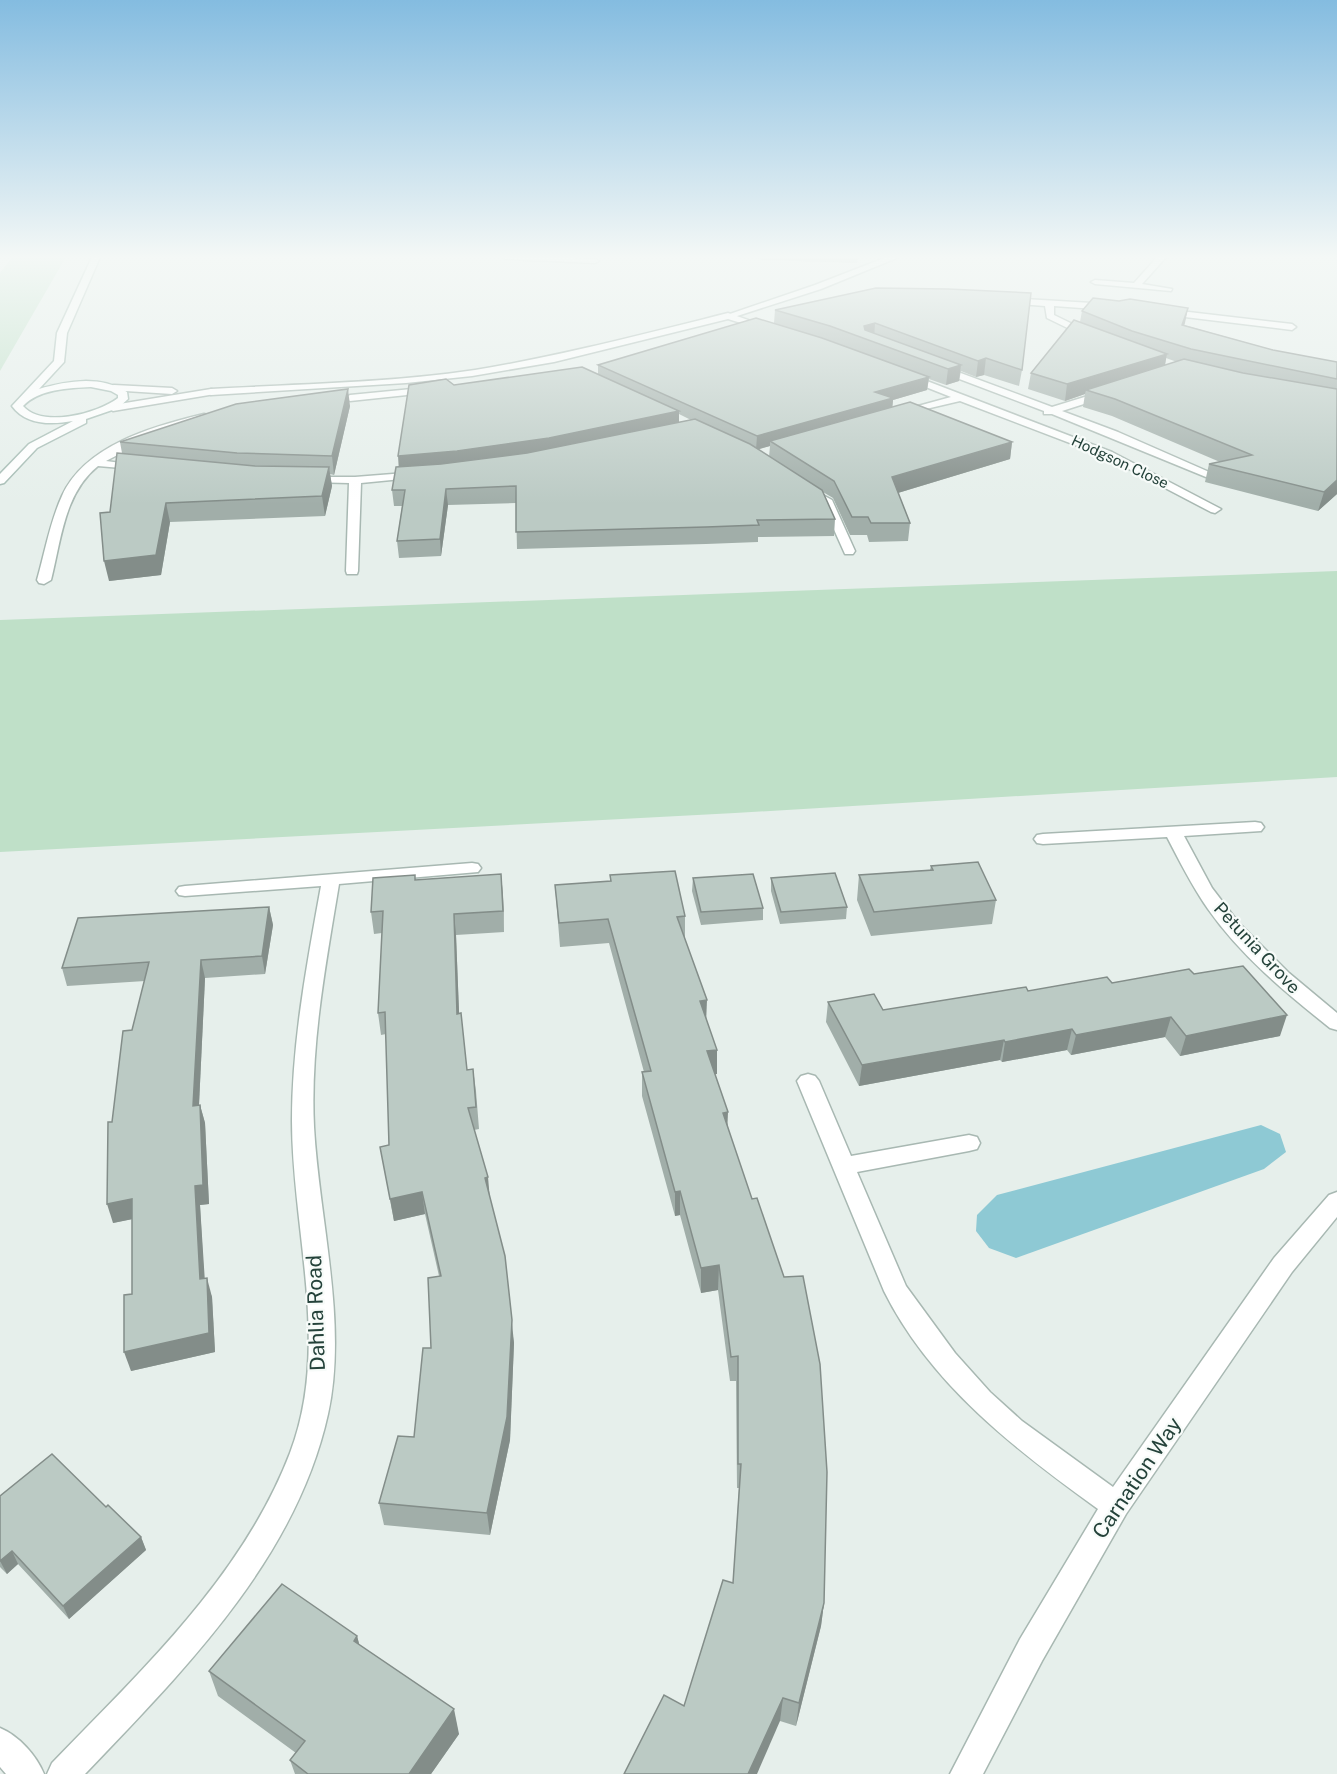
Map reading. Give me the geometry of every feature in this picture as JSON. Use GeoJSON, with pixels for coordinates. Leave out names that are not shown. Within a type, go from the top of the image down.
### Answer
{"type":"FeatureCollection","features":[{"type":"Feature","properties":{"kind":"street"},"geometry":{"type":"LineString","coordinates":[[63,338],[68,369]]}},
{"type":"Feature","properties":{"kind":"street"},"geometry":{"type":"LineString","coordinates":[[0,481],[33,446],[113,408],[211,392],[406,380],[480,372],[545,361],[639,338]]}},
{"type":"Feature","properties":{"kind":"street"},"geometry":{"type":"LineString","coordinates":[[1094,338],[1104,342]]}},
{"type":"Feature","properties":{"kind":"street"},"geometry":{"type":"LineString","coordinates":[[507,378],[597,359]]}},
{"type":"Feature","properties":{"kind":"street","name":"Hodgson Close"},"geometry":{"type":"LineString","coordinates":[[924,363],[1114,434],[1210,476]]}},
{"type":"Feature","properties":{"kind":"street"},"geometry":{"type":"LineString","coordinates":[[68,369],[101,385],[114,388],[211,392]]}},
{"type":"Feature","properties":{"kind":"street"},"geometry":{"type":"LineString","coordinates":[[68,369],[21,401],[17,406],[20,412],[28,416],[66,419],[100,413]]}},
{"type":"Feature","properties":{"kind":"street","name":"Hodgson Close"},"geometry":{"type":"LineString","coordinates":[[900,374],[1022,419],[1117,458],[1215,508]]}},
{"type":"Feature","properties":{"kind":"street"},"geometry":{"type":"LineString","coordinates":[[31,395],[60,387],[101,385]]}},
{"type":"Feature","properties":{"kind":"street"},"geometry":{"type":"LineString","coordinates":[[113,408],[124,397],[114,388]]}},
{"type":"Feature","properties":{"kind":"street"},"geometry":{"type":"LineString","coordinates":[[350,398],[428,390]]}},
{"type":"Feature","properties":{"kind":"street"},"geometry":{"type":"LineString","coordinates":[[1022,419],[1117,390]]}},
{"type":"Feature","properties":{"kind":"street"},"geometry":{"type":"LineString","coordinates":[[893,416],[962,397]]}},
{"type":"Feature","properties":{"kind":"street"},"geometry":{"type":"LineString","coordinates":[[45,580],[68,493],[83,474],[116,450],[172,424],[215,414]]}},
{"type":"Feature","properties":{"kind":"street"},"geometry":{"type":"LineString","coordinates":[[28,416],[32,427],[33,446]]}},
{"type":"Feature","properties":{"kind":"street"},"geometry":{"type":"LineString","coordinates":[[97,463],[156,469]]}},
{"type":"Feature","properties":{"kind":"street"},"geometry":{"type":"LineString","coordinates":[[297,479],[355,480],[433,474]]}},
{"type":"Feature","properties":{"kind":"street"},"geometry":{"type":"LineString","coordinates":[[792,479],[828,503],[849,551]]}},
{"type":"Feature","properties":{"kind":"street"},"geometry":{"type":"LineString","coordinates":[[352,570],[355,480]]}},
{"type":"Feature","properties":{"kind":"street"},"geometry":{"type":"LineString","coordinates":[[1043,839],[1255,827]]}},
{"type":"Feature","properties":{"kind":"street","name":"Petunia Grove"},"geometry":{"type":"LineString","coordinates":[[1172,830],[1203,888],[1228,921],[1304,997],[1337,1023]]}},
{"type":"Feature","properties":{"kind":"street"},"geometry":{"type":"LineString","coordinates":[[185,891],[472,868]]}},
{"type":"Feature","properties":{"kind":"street","name":"Dahlia Road"},"geometry":{"type":"LineString","coordinates":[[63,1774],[155,1677],[227,1593],[287,1493],[305,1450],[316,1402],[321,1356],[319,1288],[307,1190],[303,1123],[306,1053],[313,986],[331,878]]}},
{"type":"Feature","properties":{"kind":"street"},"geometry":{"type":"LineString","coordinates":[[808,1081],[896,1291],[915,1321],[981,1400],[1039,1451],[1116,1505]]}},
{"type":"Feature","properties":{"kind":"street"},"geometry":{"type":"LineString","coordinates":[[845,1166],[969,1143]]}},
{"type":"Feature","properties":{"kind":"street","name":"Carnation Way"},"geometry":{"type":"LineString","coordinates":[[966,1774],[1031,1650],[1116,1505],[1283,1265],[1337,1201]]}},
{"type":"Feature","properties":{"kind":"street"},"geometry":{"type":"LineString","coordinates":[[0,1744],[28,1774]]}},
{"type":"Feature","properties":{"kind":"green space"},"geometry":{"type":"Polygon","coordinates":[[[0,338],[19,338],[0,371],[0,338]]]}},
{"type":"Feature","properties":{"kind":"green space"},"geometry":{"type":"Polygon","coordinates":[[[1337,571],[1337,777],[735,813],[0,852],[0,620],[1337,571]]]}},
{"type":"Feature","properties":{"kind":"water"},"geometry":{"type":"Polygon","coordinates":[[[1261,1125],[1280,1134],[1286,1152],[1264,1169],[1016,1258],[989,1248],[976,1231],[977,1215],[997,1195],[1261,1125]]]}},
{"type":"Feature","properties":{"kind":"building"},"geometry":{"type":"Polygon","coordinates":[[[689,338],[821,338],[929,377],[875,392],[893,398],[757,436],[598,365],[689,338]]]}},
{"type":"Feature","properties":{"kind":"building"},"geometry":{"type":"Polygon","coordinates":[[[862,338],[886,338],[961,365],[948,369],[862,338]]]}},
{"type":"Feature","properties":{"kind":"building"},"geometry":{"type":"Polygon","coordinates":[[[915,338],[1026,338],[1022,370],[986,358],[978,361],[915,338]]]}},
{"type":"Feature","properties":{"kind":"building"},"geometry":{"type":"Polygon","coordinates":[[[1060,338],[1123,338],[1167,354],[1067,384],[1031,373],[1060,338]]]}},
{"type":"Feature","properties":{"kind":"building"},"geometry":{"type":"Polygon","coordinates":[[[1154,338],[1229,338],[1273,350],[1337,362],[1337,379],[1191,349],[1154,338]]]}},
{"type":"Feature","properties":{"kind":"building"},"geometry":{"type":"Polygon","coordinates":[[[1184,359],[1243,373],[1337,389],[1337,480],[1324,492],[1209,464],[1252,455],[1115,399],[1086,390],[1184,359]]]}},
{"type":"Feature","properties":{"kind":"building"},"geometry":{"type":"Polygon","coordinates":[[[582,367],[679,411],[549,438],[457,451],[398,456],[409,385],[446,379],[454,385],[582,367]]]}},
{"type":"Feature","properties":{"kind":"building"},"geometry":{"type":"Polygon","coordinates":[[[348,389],[332,456],[237,453],[120,442],[236,404],[348,389]]]}},
{"type":"Feature","properties":{"kind":"building"},"geometry":{"type":"Polygon","coordinates":[[[910,402],[1012,442],[892,477],[910,523],[871,523],[868,517],[852,517],[834,481],[770,441],[910,402]]]}},
{"type":"Feature","properties":{"kind":"building"},"geometry":{"type":"Polygon","coordinates":[[[695,419],[750,444],[822,490],[835,519],[757,520],[759,525],[516,532],[516,486],[446,489],[440,539],[397,541],[405,490],[392,490],[396,467],[527,453],[695,419]]]}},
{"type":"Feature","properties":{"kind":"building"},"geometry":{"type":"Polygon","coordinates":[[[117,453],[255,466],[329,467],[322,496],[166,503],[156,555],[104,561],[100,513],[110,512],[117,453]]]}},
{"type":"Feature","properties":{"kind":"building"},"geometry":{"type":"Polygon","coordinates":[[[978,862],[996,900],[874,912],[859,875],[933,870],[931,866],[978,862]]]}},
{"type":"Feature","properties":{"kind":"building"},"geometry":{"type":"Polygon","coordinates":[[[675,871],[685,916],[677,917],[707,1000],[700,1001],[717,1050],[707,1051],[728,1112],[723,1113],[752,1199],[757,1198],[784,1277],[803,1276],[820,1364],[827,1472],[824,1603],[799,1703],[783,1698],[748,1774],[624,1774],[664,1695],[684,1706],[723,1580],[733,1583],[741,1464],[738,1464],[738,1356],[731,1357],[719,1265],[701,1268],[680,1191],[675,1192],[642,1072],[651,1071],[608,919],[559,923],[555,885],[611,881],[610,875],[675,871]]]}},
{"type":"Feature","properties":{"kind":"building"},"geometry":{"type":"Polygon","coordinates":[[[835,873],[847,907],[781,912],[771,878],[835,873]]]}},
{"type":"Feature","properties":{"kind":"building"},"geometry":{"type":"Polygon","coordinates":[[[501,874],[503,911],[454,914],[457,1014],[461,1013],[467,1070],[473,1069],[476,1107],[468,1108],[488,1177],[485,1178],[505,1256],[512,1320],[507,1417],[487,1513],[379,1503],[398,1436],[414,1437],[423,1348],[431,1348],[428,1278],[441,1276],[422,1192],[390,1199],[380,1147],[389,1145],[385,1012],[378,1013],[383,911],[371,912],[373,878],[415,875],[415,880],[501,874]]]}},
{"type":"Feature","properties":{"kind":"building"},"geometry":{"type":"Polygon","coordinates":[[[753,874],[763,908],[701,912],[693,878],[753,874]]]}},
{"type":"Feature","properties":{"kind":"building"},"geometry":{"type":"Polygon","coordinates":[[[269,907],[262,956],[201,960],[193,1106],[200,1105],[203,1185],[195,1186],[200,1279],[207,1278],[209,1333],[124,1352],[124,1295],[132,1294],[132,1199],[107,1204],[108,1122],[112,1122],[123,1031],[132,1030],[149,962],[62,968],[78,918],[269,907]]]}},
{"type":"Feature","properties":{"kind":"building"},"geometry":{"type":"Polygon","coordinates":[[[1243,966],[1287,1015],[1186,1036],[1171,1017],[1076,1035],[1072,1029],[862,1065],[828,1002],[874,994],[883,1010],[1026,987],[1028,991],[1107,977],[1112,983],[1189,969],[1194,974],[1243,966]]]}},
{"type":"Feature","properties":{"kind":"building"},"geometry":{"type":"Polygon","coordinates":[[[52,1454],[106,1507],[108,1505],[141,1537],[63,1606],[12,1551],[0,1561],[0,1496],[52,1454]]]}},
{"type":"Feature","properties":{"kind":"building"},"geometry":{"type":"Polygon","coordinates":[[[282,1584],[357,1636],[354,1641],[454,1709],[409,1774],[308,1774],[290,1760],[305,1741],[209,1671],[282,1584]]]}}]}
